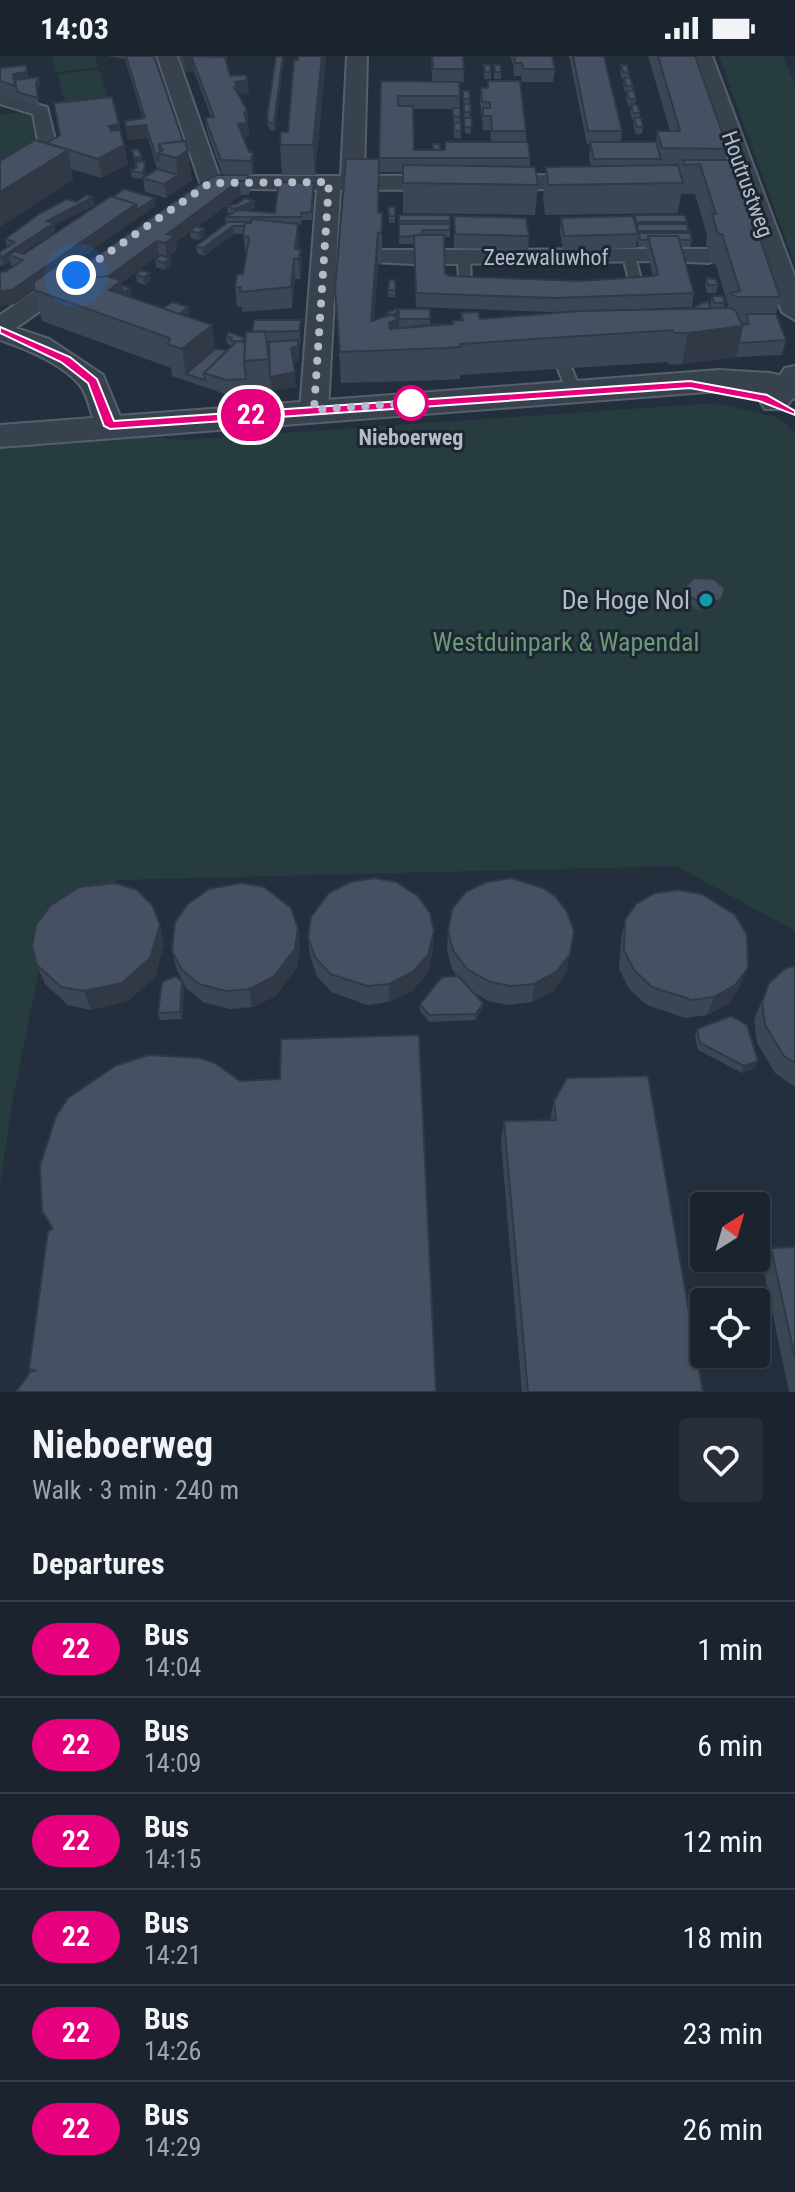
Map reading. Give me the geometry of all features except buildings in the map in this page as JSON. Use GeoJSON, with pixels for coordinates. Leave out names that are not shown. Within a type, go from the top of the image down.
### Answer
{"type":"FeatureCollection","features":[{"type":"Feature","properties":{"kind":"street"},"geometry":{"type":"LineString","coordinates":[[167,56],[210,183]]}},
{"type":"Feature","properties":{"kind":"street"},"geometry":{"type":"LineString","coordinates":[[314,410],[357,56]]}},
{"type":"Feature","properties":{"kind":"street","name":"Houtrustweg"},"geometry":{"type":"LineString","coordinates":[[702,56],[795,312]]}},
{"type":"Feature","properties":{"kind":"street"},"geometry":{"type":"LineString","coordinates":[[0,99],[41,111],[48,148],[0,177]]}},
{"type":"Feature","properties":{"kind":"street"},"geometry":{"type":"LineString","coordinates":[[717,181],[746,181]]}},
{"type":"Feature","properties":{"kind":"street"},"geometry":{"type":"LineString","coordinates":[[188,198],[210,183],[615,182]]}},
{"type":"Feature","properties":{"kind":"street","name":"Zeezwaluwhof"},"geometry":{"type":"LineString","coordinates":[[454,257],[638,256]]}},
{"type":"Feature","properties":{"kind":"street"},"geometry":{"type":"LineString","coordinates":[[678,256],[709,256]]}},
{"type":"Feature","properties":{"kind":"street"},"geometry":{"type":"LineString","coordinates":[[749,256],[774,256]]}},
{"type":"Feature","properties":{"kind":"street"},"geometry":{"type":"LineString","coordinates":[[0,329],[101,257]]}},
{"type":"Feature","properties":{"kind":"street"},"geometry":{"type":"LineString","coordinates":[[382,257],[414,257]]}},
{"type":"Feature","properties":{"kind":"street"},"geometry":{"type":"LineString","coordinates":[[0,329],[52,352],[93,381],[110,426]]}},
{"type":"Feature","properties":{"kind":"street"},"geometry":{"type":"LineString","coordinates":[[0,436],[314,410],[570,381],[789,392]]}},
{"type":"Feature","properties":{"kind":"lane"},"geometry":{"type":"LineString","coordinates":[[608,289],[637,287],[638,256]]}},
{"type":"Feature","properties":{"kind":"lane"},"geometry":{"type":"LineString","coordinates":[[454,257],[465,287],[494,288]]}},
{"type":"Feature","properties":{"kind":"green space"},"geometry":{"type":"Polygon","coordinates":[[[52,56],[95,56],[98,67],[56,72],[52,56]]]}},
{"type":"Feature","properties":{"kind":"green space"},"geometry":{"type":"Polygon","coordinates":[[[719,56],[783,56],[795,85],[795,265],[719,56]]]}},
{"type":"Feature","properties":{"kind":"green space"},"geometry":{"type":"Polygon","coordinates":[[[99,69],[111,108],[68,113],[57,74],[99,69]]]}},
{"type":"Feature","properties":{"kind":"green space"},"geometry":{"type":"Polygon","coordinates":[[[22,112],[35,116],[41,147],[0,165],[0,115],[22,112]]]}},
{"type":"Feature","properties":{"kind":"green space","name":"Westduinpark & Wapendal"},"geometry":{"type":"Polygon","coordinates":[[[716,403],[779,418],[795,433],[795,931],[676,866],[117,880],[48,925],[11,1109],[0,1186],[0,449],[139,436],[183,440],[716,403]]]}},
{"type":"Feature","properties":{"kind":"bus line","name":"22"},"geometry":{"type":"LineString","coordinates":[[0,331],[39,345],[66,360],[93,381],[110,426],[690,385],[762,398],[795,411]]}},
{"type":"Feature","properties":{"kind":"place","name":"Nieboerweg"},"geometry":{"type":"Point","coordinates":[411,403]}},
{"type":"Feature","properties":{"kind":"place","name":"De Hoge Nol"},"geometry":{"type":"Point","coordinates":[706,600]}},
{"type":"Feature","properties":{"kind":"route"},"geometry":{"type":"LineString","coordinates":[[76,275],[210,183],[329,182],[314,410],[411,403]]}}]}
